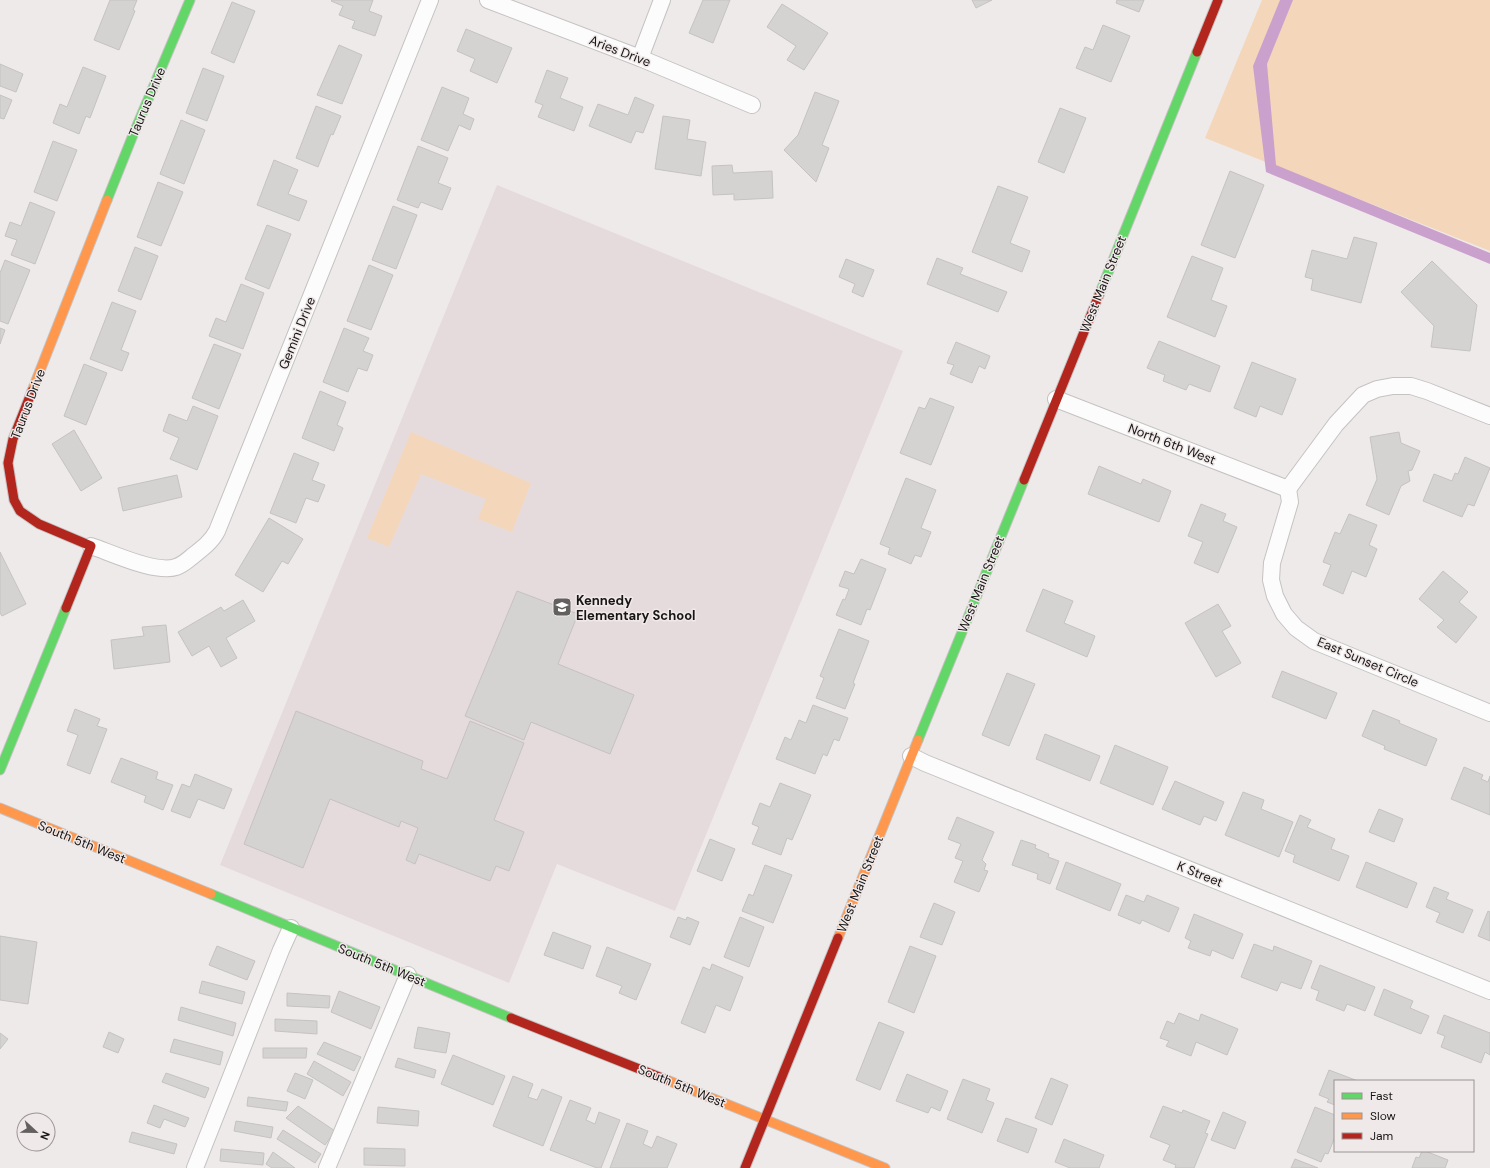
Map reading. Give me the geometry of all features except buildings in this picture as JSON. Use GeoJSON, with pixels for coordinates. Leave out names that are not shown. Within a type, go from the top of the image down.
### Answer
{"type":"FeatureCollection","features":[{"type":"Feature","properties":{"kind":"street","name":"Taurus Drive"},"geometry":{"type":"LineString","coordinates":[[91,546],[39,524],[20,510],[14,500],[8,463],[14,439],[107,202],[190,0]]}},
{"type":"Feature","properties":{"kind":"street","name":"Gemini Drive"},"geometry":{"type":"LineString","coordinates":[[91,546],[156,569],[168,569],[183,564],[214,538],[430,0]]}},
{"type":"Feature","properties":{"kind":"street","name":"Aries Drive"},"geometry":{"type":"LineString","coordinates":[[488,0],[640,58],[752,105]]}},
{"type":"Feature","properties":{"kind":"street"},"geometry":{"type":"LineString","coordinates":[[640,58],[662,0]]}},
{"type":"Feature","properties":{"kind":"street","name":"West Main Street"},"geometry":{"type":"LineString","coordinates":[[745,1168],[1218,0]]}},
{"type":"Feature","properties":{"kind":"street"},"geometry":{"type":"LineString","coordinates":[[1288,489],[1336,424],[1363,395],[1377,389],[1393,386],[1411,386],[1490,416]]}},
{"type":"Feature","properties":{"kind":"street","name":"North 6th West"},"geometry":{"type":"LineString","coordinates":[[1056,399],[1288,489]]}},
{"type":"Feature","properties":{"kind":"street","name":"East Sunset Circle"},"geometry":{"type":"LineString","coordinates":[[1288,489],[1290,502],[1272,563],[1272,580],[1275,596],[1284,614],[1296,628],[1314,641],[1490,713]]}},
{"type":"Feature","properties":{"kind":"street"},"geometry":{"type":"LineString","coordinates":[[0,770],[91,546]]}},
{"type":"Feature","properties":{"kind":"street","name":"K Street"},"geometry":{"type":"LineString","coordinates":[[911,756],[924,763],[1490,990]]}},
{"type":"Feature","properties":{"kind":"street","name":"South 5th West"},"geometry":{"type":"LineString","coordinates":[[0,808],[478,1005],[765,1118],[885,1168]]}},
{"type":"Feature","properties":{"kind":"street"},"geometry":{"type":"LineString","coordinates":[[195,1168],[291,928]]}},
{"type":"Feature","properties":{"kind":"street"},"geometry":{"type":"LineString","coordinates":[[327,1168],[408,975]]}},
{"type":"Feature","properties":{"kind":"shaded area"},"geometry":{"type":"Polygon","coordinates":[[[1262,0],[1490,0],[1490,251],[1205,138],[1262,0]]]}},
{"type":"Feature","properties":{"kind":"shaded area"},"geometry":{"type":"Polygon","coordinates":[[[1280,0],[1293,0],[1267,64],[1276,165],[1490,253],[1490,264],[1266,172],[1253,66],[1280,0]]]}},
{"type":"Feature","properties":{"kind":"shaded area","name":"Kennedy Elementary School"},"geometry":{"type":"Polygon","coordinates":[[[497,185],[903,351],[675,911],[557,864],[509,983],[220,865],[497,185]]]}},
{"type":"Feature","properties":{"kind":"shaded area"},"geometry":{"type":"Polygon","coordinates":[[[411,432],[531,483],[512,532],[478,519],[486,499],[421,474],[389,547],[367,538],[411,432]]]}},
{"type":"Feature","properties":{"kind":"traffic: fast"},"geometry":{"type":"LineString","coordinates":[[107,200],[190,0]]}},
{"type":"Feature","properties":{"kind":"traffic: fast"},"geometry":{"type":"LineString","coordinates":[[1099,295],[1197,52]]}},
{"type":"Feature","properties":{"kind":"traffic: fast"},"geometry":{"type":"LineString","coordinates":[[918,740],[1024,480]]}},
{"type":"Feature","properties":{"kind":"traffic: fast"},"geometry":{"type":"LineString","coordinates":[[0,770],[66,608]]}},
{"type":"Feature","properties":{"kind":"traffic: fast"},"geometry":{"type":"LineString","coordinates":[[211,894],[511,1018]]}},
{"type":"Feature","properties":{"kind":"traffic: slow"},"geometry":{"type":"LineString","coordinates":[[32,391],[107,200]]}},
{"type":"Feature","properties":{"kind":"traffic: slow"},"geometry":{"type":"LineString","coordinates":[[838,938],[918,740]]}},
{"type":"Feature","properties":{"kind":"traffic: slow"},"geometry":{"type":"LineString","coordinates":[[0,808],[211,894]]}},
{"type":"Feature","properties":{"kind":"traffic: slow"},"geometry":{"type":"LineString","coordinates":[[667,1080],[885,1168]]}},
{"type":"Feature","properties":{"kind":"traffic: jam"},"geometry":{"type":"LineString","coordinates":[[1197,52],[1218,0]]}},
{"type":"Feature","properties":{"kind":"traffic: jam"},"geometry":{"type":"LineString","coordinates":[[1024,480],[1099,295]]}},
{"type":"Feature","properties":{"kind":"traffic: jam"},"geometry":{"type":"LineString","coordinates":[[32,391],[13,439],[8,463],[14,500],[20,511],[39,524],[91,546],[66,608]]}},
{"type":"Feature","properties":{"kind":"traffic: jam"},"geometry":{"type":"LineString","coordinates":[[745,1168],[838,938]]}},
{"type":"Feature","properties":{"kind":"traffic: jam"},"geometry":{"type":"LineString","coordinates":[[511,1018],[667,1080]]}},
{"type":"Feature","properties":{"kind":"place","name":"Kennedy Elementary School"},"geometry":{"type":"Point","coordinates":[562,607]}}]}
